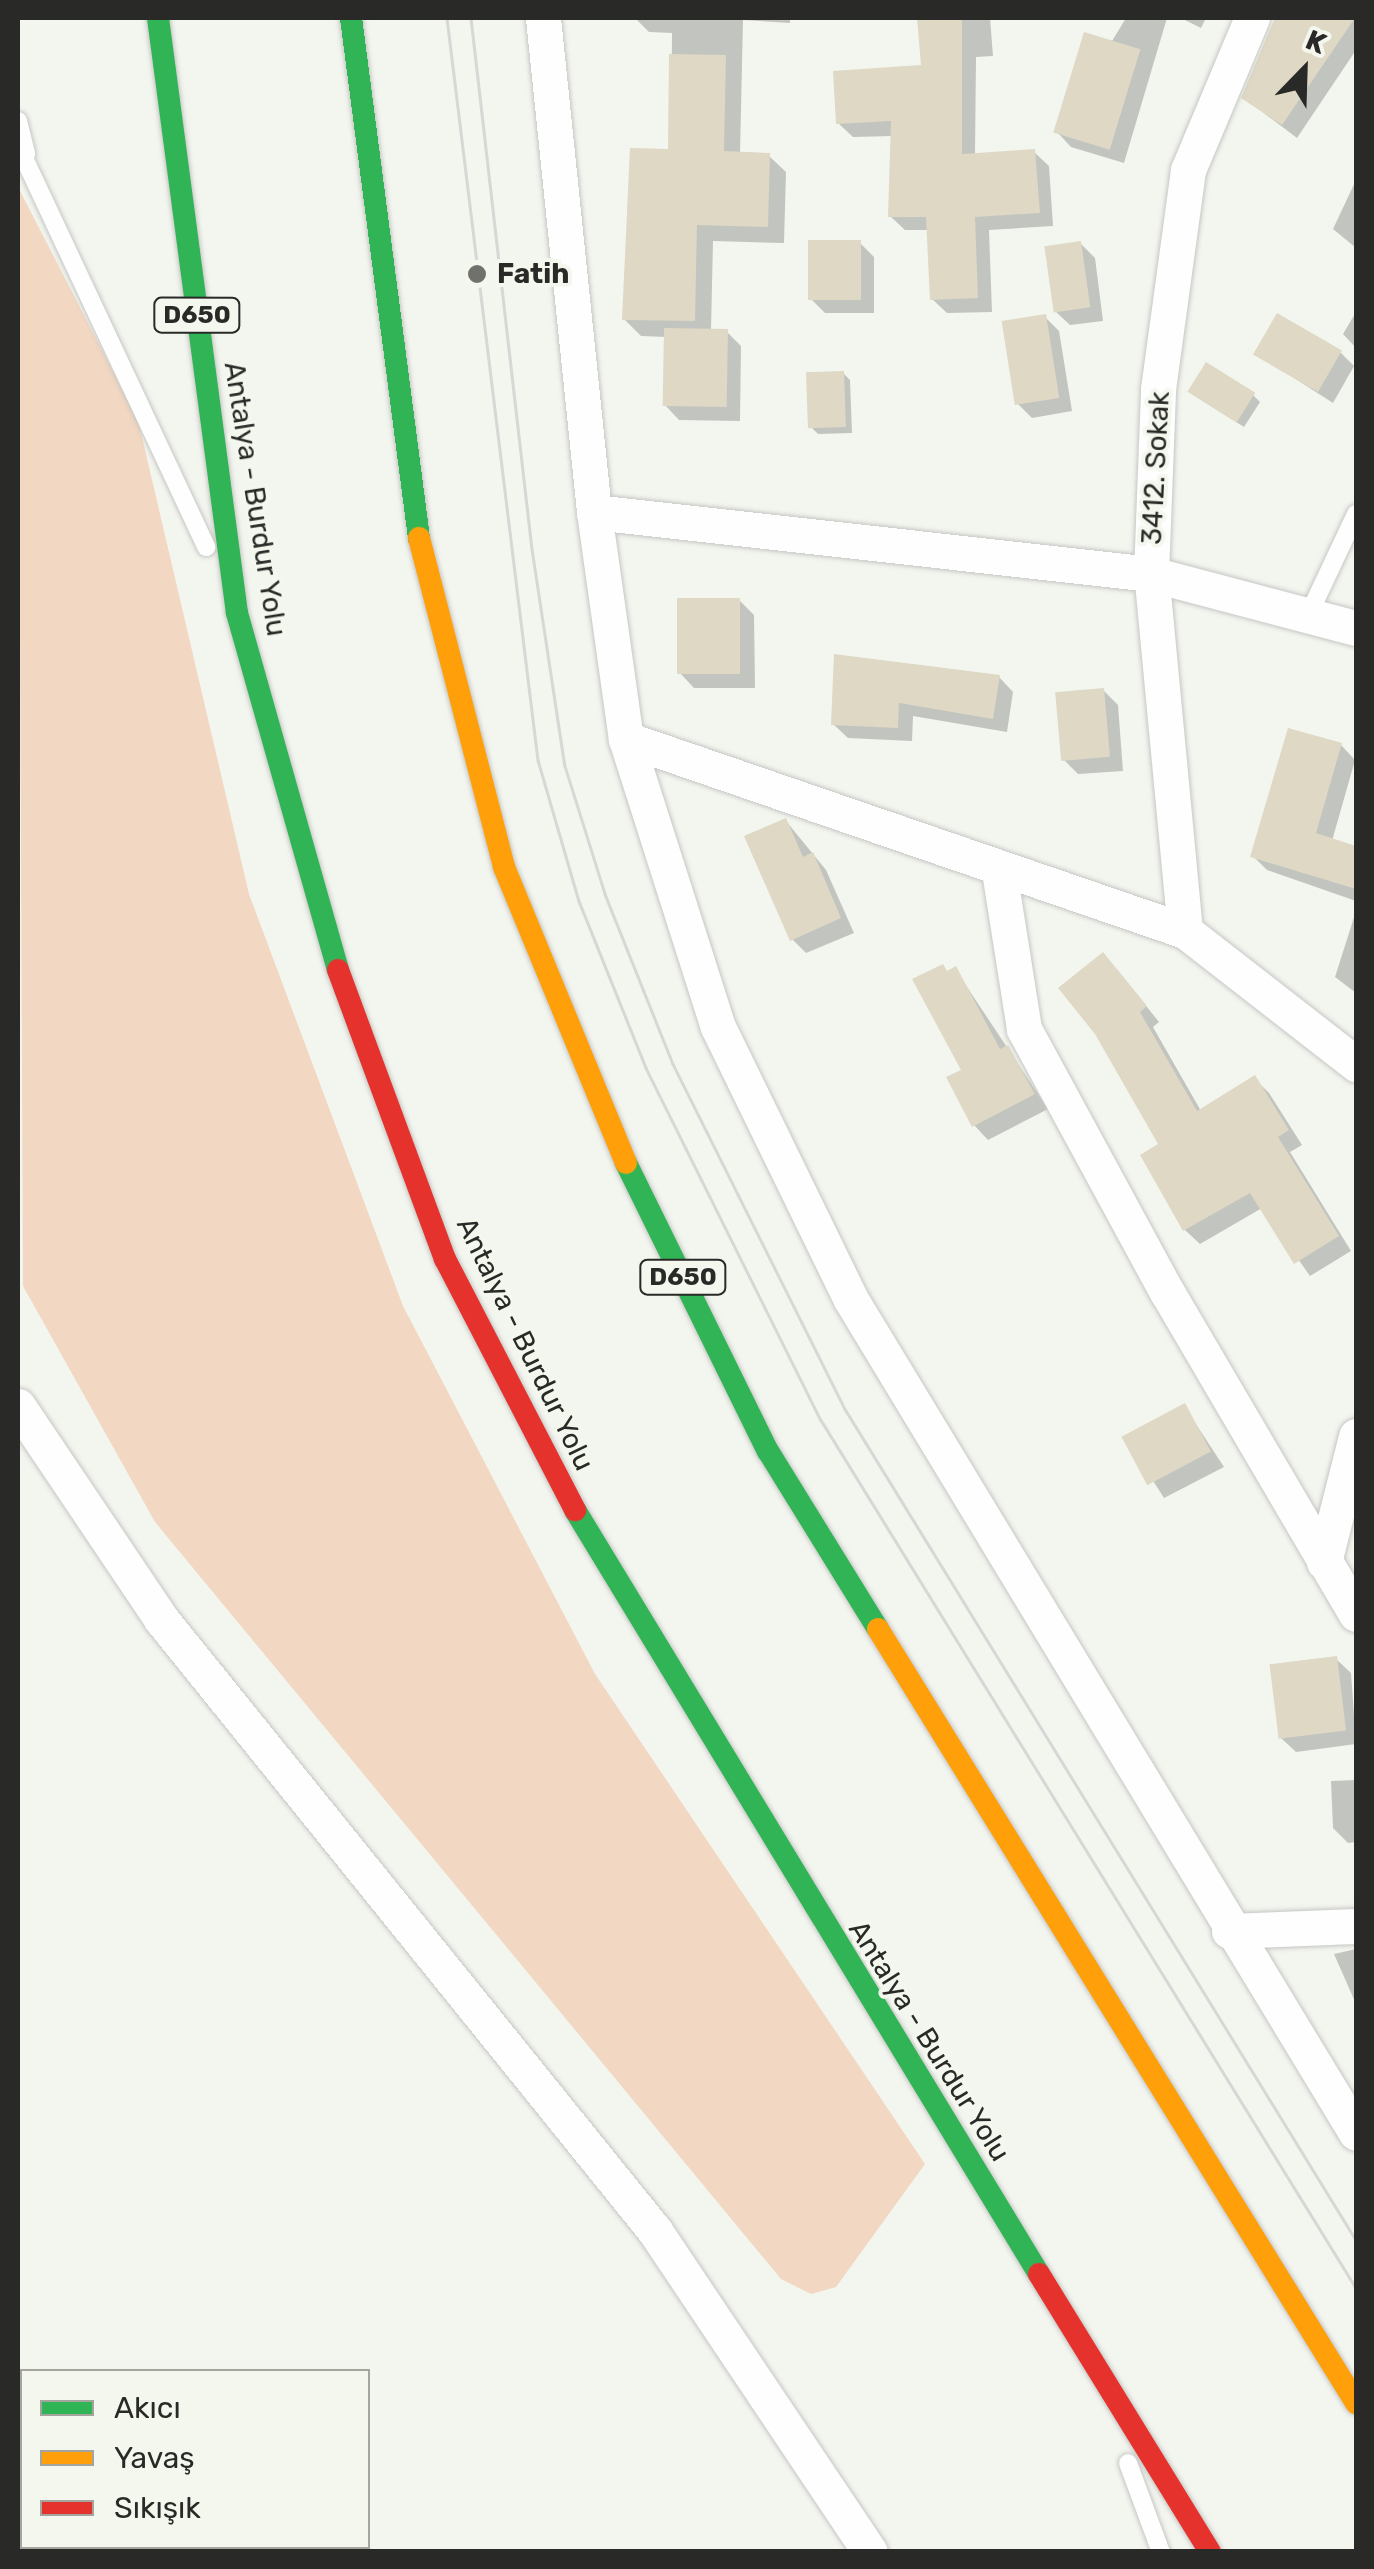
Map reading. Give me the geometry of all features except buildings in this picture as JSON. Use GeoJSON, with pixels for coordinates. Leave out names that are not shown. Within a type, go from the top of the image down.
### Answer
{"type":"FeatureCollection","features":[{"type":"Feature","properties":{"kind":"highway","name":"Antalya - Burdur Yolu"},"geometry":{"type":"LineString","coordinates":[[158,18],[237,612],[340,982],[445,1260],[601,1561],[1210,2552]]}},
{"type":"Feature","properties":{"kind":"highway","name":"D650"},"geometry":{"type":"LineString","coordinates":[[350,18],[416,527],[504,867],[618,1144],[768,1451],[1356,2403]]}},
{"type":"Feature","properties":{"kind":"street"},"geometry":{"type":"LineString","coordinates":[[543,18],[594,512],[626,739],[718,1027],[850,1298],[1230,1931],[1356,2133]]}},
{"type":"Feature","properties":{"kind":"street","name":"3412. Sokak"},"geometry":{"type":"LineString","coordinates":[[1185,931],[1151,574],[1158,389],[1188,170],[1252,18]]}},
{"type":"Feature","properties":{"kind":"street"},"geometry":{"type":"LineString","coordinates":[[594,512],[1151,574],[1356,628]]}},
{"type":"Feature","properties":{"kind":"street"},"geometry":{"type":"LineString","coordinates":[[626,739],[999,871],[1185,931],[1356,1064]]}},
{"type":"Feature","properties":{"kind":"street"},"geometry":{"type":"LineString","coordinates":[[999,871],[1024,1028],[1356,1614]]}},
{"type":"Feature","properties":{"kind":"street"},"geometry":{"type":"LineString","coordinates":[[18,1406],[161,1619],[655,2232],[870,2552]]}},
{"type":"Feature","properties":{"kind":"street"},"geometry":{"type":"LineString","coordinates":[[1324,1562],[1356,1436]]}},
{"type":"Feature","properties":{"kind":"street"},"geometry":{"type":"LineString","coordinates":[[1230,1931],[1356,1926]]}},
{"type":"Feature","properties":{"kind":"lane"},"geometry":{"type":"LineString","coordinates":[[18,121],[22,153],[237,612]]}},
{"type":"Feature","properties":{"kind":"lane"},"geometry":{"type":"LineString","coordinates":[[1308,616],[1356,514]]}},
{"type":"Feature","properties":{"kind":"lane"},"geometry":{"type":"LineString","coordinates":[[1088,2355],[1160,2552]]}},
{"type":"Feature","properties":{"kind":"shaded area"},"geometry":{"type":"Polygon","coordinates":[[[18,187],[138,420],[249,894],[403,1306],[595,1674],[925,2164],[836,2287],[811,2294],[781,2279],[155,1522],[23,1286],[18,187]]]}},
{"type":"Feature","properties":{"kind":"tram line"},"geometry":{"type":"LineString","coordinates":[[447,18],[538,760],[579,901],[646,1068],[821,1420],[1356,2288]]}},
{"type":"Feature","properties":{"kind":"tram line"},"geometry":{"type":"LineString","coordinates":[[471,18],[532,549],[565,766],[605,894],[673,1064],[845,1409],[1356,2240]]}},
{"type":"Feature","properties":{"kind":"traffic: fast"},"geometry":{"type":"LineString","coordinates":[[158,18],[237,613],[338,970]]}},
{"type":"Feature","properties":{"kind":"traffic: fast"},"geometry":{"type":"LineString","coordinates":[[351,18],[419,538]]}},
{"type":"Feature","properties":{"kind":"traffic: fast"},"geometry":{"type":"LineString","coordinates":[[626,1163],[768,1451],[878,1629]]}},
{"type":"Feature","properties":{"kind":"traffic: fast"},"geometry":{"type":"LineString","coordinates":[[575,1510],[1039,2274]]}},
{"type":"Feature","properties":{"kind":"traffic: slow"},"geometry":{"type":"LineString","coordinates":[[419,538],[504,867],[626,1163]]}},
{"type":"Feature","properties":{"kind":"traffic: slow"},"geometry":{"type":"LineString","coordinates":[[878,1629],[1356,2403]]}},
{"type":"Feature","properties":{"kind":"traffic: jam"},"geometry":{"type":"LineString","coordinates":[[338,970],[445,1259],[575,1510]]}},
{"type":"Feature","properties":{"kind":"traffic: jam"},"geometry":{"type":"LineString","coordinates":[[1039,2274],[1210,2552]]}},
{"type":"Feature","properties":{"kind":"place","name":"Fatih"},"geometry":{"type":"Point","coordinates":[477,274]}}]}
